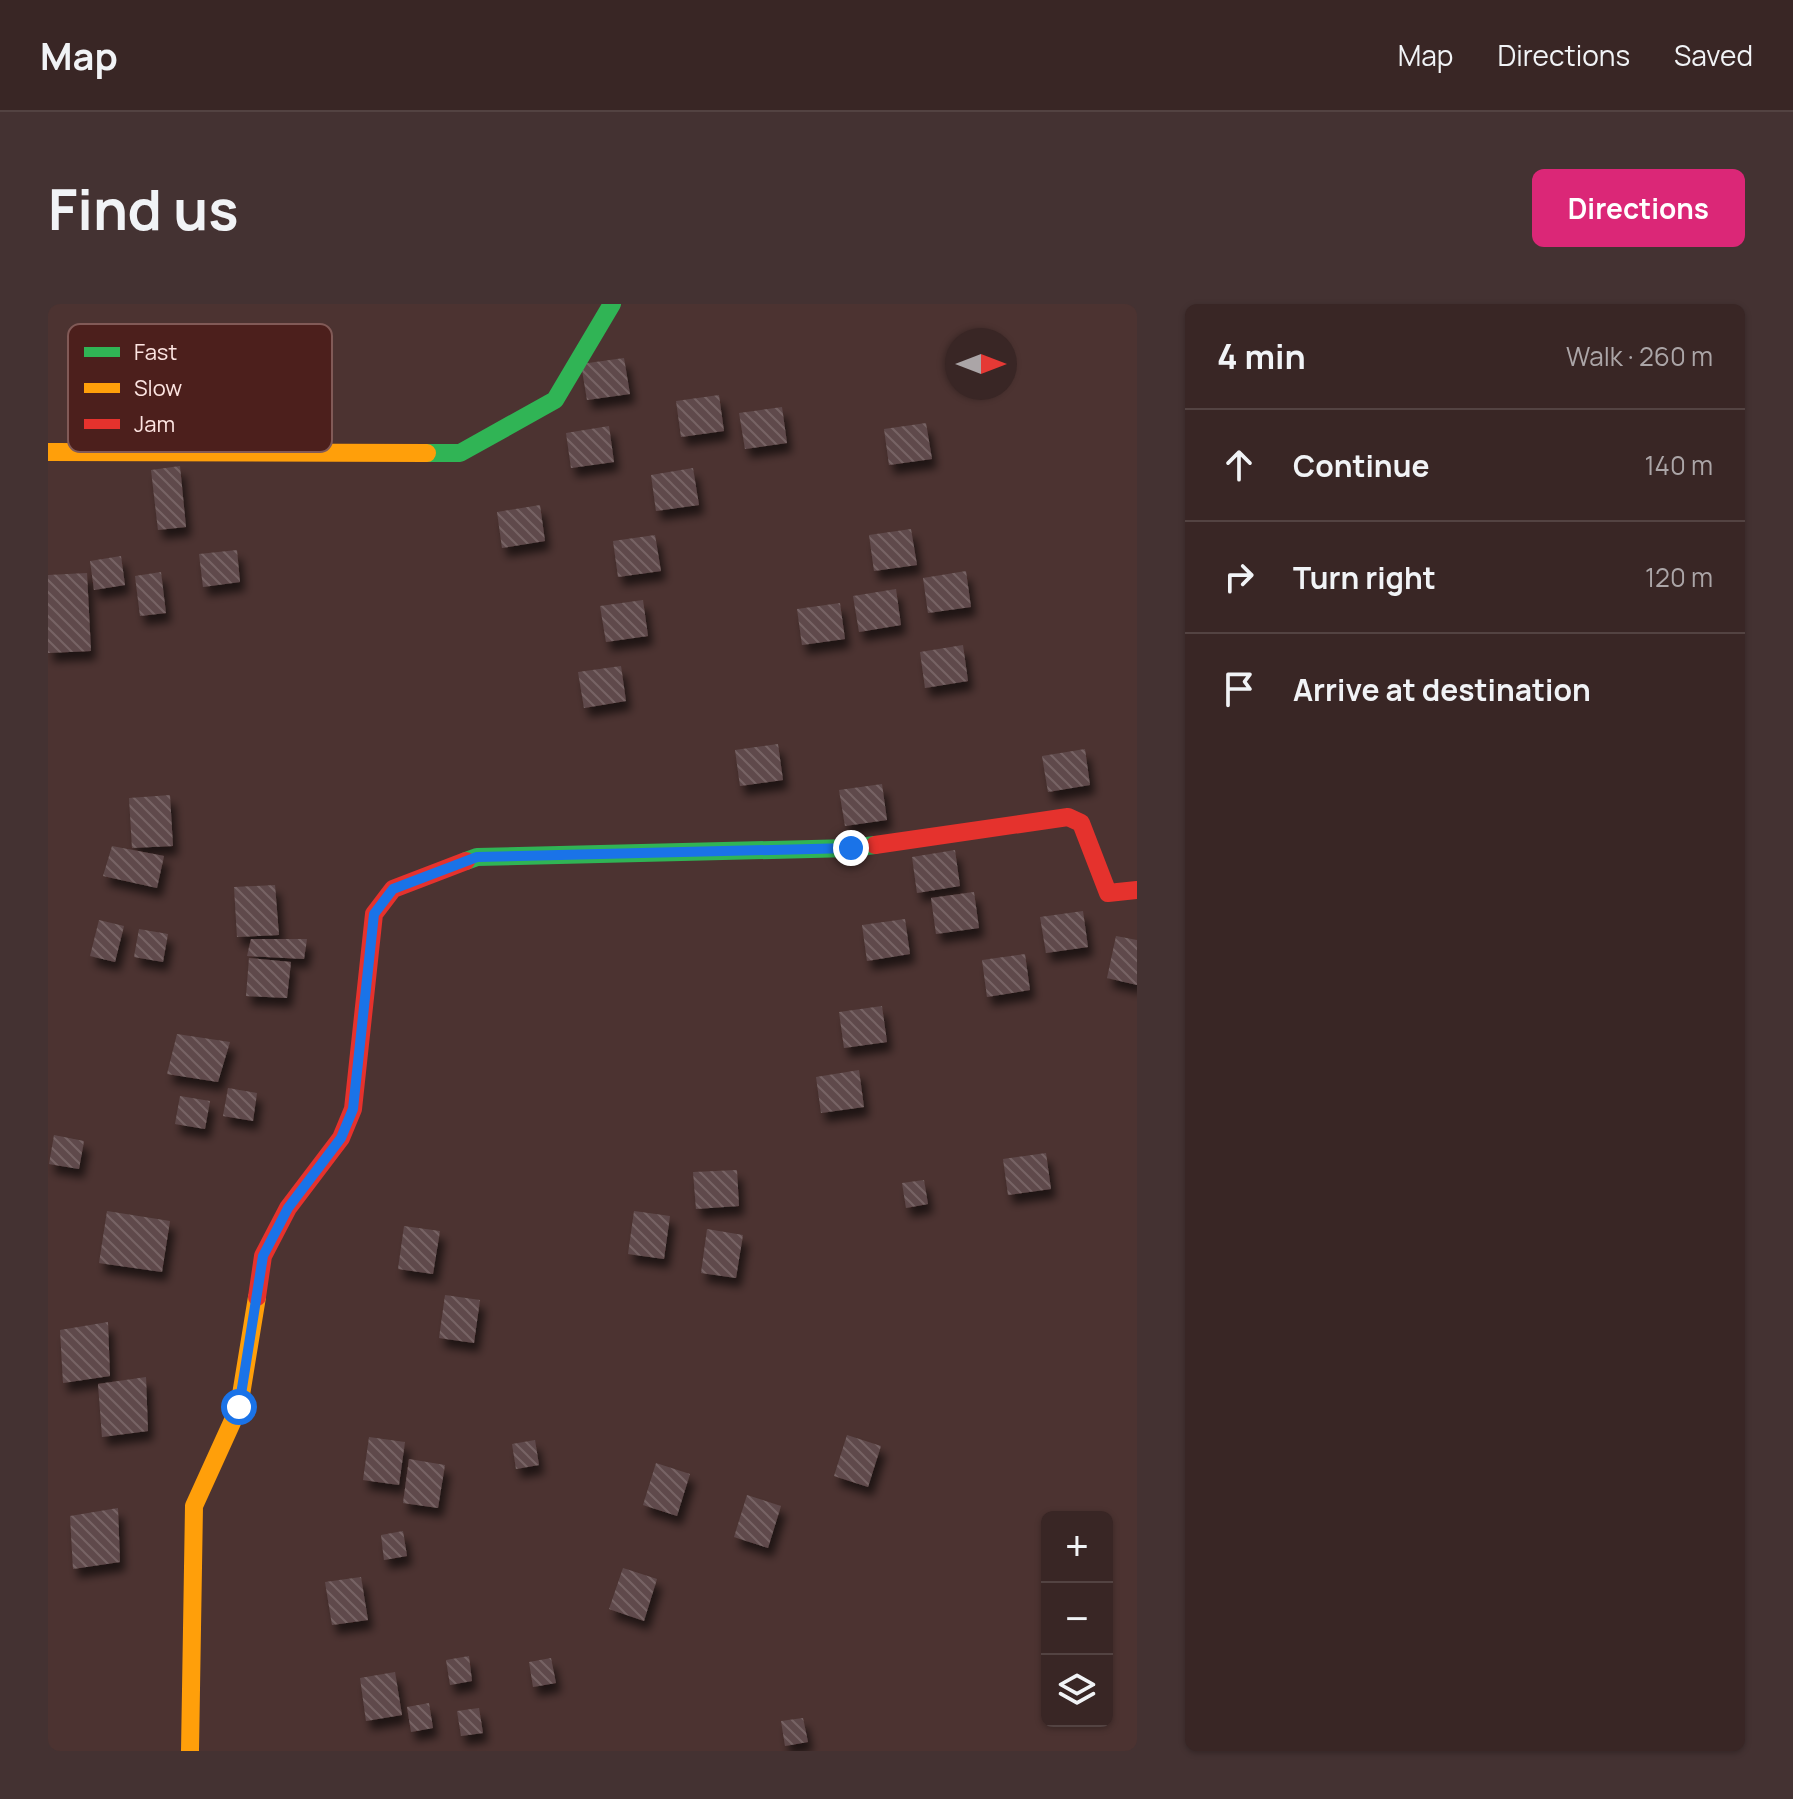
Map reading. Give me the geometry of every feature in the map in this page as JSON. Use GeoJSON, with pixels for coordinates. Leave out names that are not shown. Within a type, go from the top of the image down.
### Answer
{"type":"FeatureCollection","features":[{"type":"Feature","properties":{"kind":"street"},"geometry":{"type":"LineString","coordinates":[[48,452],[460,453],[555,400],[612,304]]}},
{"type":"Feature","properties":{"kind":"street"},"geometry":{"type":"LineString","coordinates":[[190,1751],[194,1506],[239,1407],[263,1256],[288,1208],[341,1138],[353,1109],[374,914],[393,889],[477,857],[851,848],[1068,817],[1081,823],[1108,893],[1137,890]]}},
{"type":"Feature","properties":{"kind":"building"},"geometry":{"type":"Polygon","coordinates":[[[624,358],[630,394],[587,400],[581,364],[624,358]]]}},
{"type":"Feature","properties":{"kind":"building"},"geometry":{"type":"Polygon","coordinates":[[[719,395],[724,431],[681,437],[676,401],[719,395]]]}},
{"type":"Feature","properties":{"kind":"building"},"geometry":{"type":"Polygon","coordinates":[[[782,407],[787,443],[745,449],[739,413],[782,407]]]}},
{"type":"Feature","properties":{"kind":"building"},"geometry":{"type":"Polygon","coordinates":[[[926,423],[932,459],[889,465],[884,429],[926,423]]]}},
{"type":"Feature","properties":{"kind":"building"},"geometry":{"type":"Polygon","coordinates":[[[609,426],[614,462],[571,468],[566,433],[609,426]]]}},
{"type":"Feature","properties":{"kind":"building"},"geometry":{"type":"Polygon","coordinates":[[[180,466],[186,527],[158,530],[151,470],[180,466]]]}},
{"type":"Feature","properties":{"kind":"building"},"geometry":{"type":"Polygon","coordinates":[[[693,468],[699,505],[656,511],[651,475],[693,468]]]}},
{"type":"Feature","properties":{"kind":"building"},"geometry":{"type":"Polygon","coordinates":[[[540,505],[545,541],[502,548],[497,512],[540,505]]]}},
{"type":"Feature","properties":{"kind":"building"},"geometry":{"type":"Polygon","coordinates":[[[911,529],[917,565],[874,571],[869,535],[911,529]]]}},
{"type":"Feature","properties":{"kind":"building"},"geometry":{"type":"Polygon","coordinates":[[[655,535],[661,571],[618,577],[613,541],[655,535]]]}},
{"type":"Feature","properties":{"kind":"building"},"geometry":{"type":"Polygon","coordinates":[[[237,550],[240,582],[203,587],[199,554],[237,550]]]}},
{"type":"Feature","properties":{"kind":"building"},"geometry":{"type":"Polygon","coordinates":[[[121,556],[125,585],[94,590],[90,561],[121,556]]]}},
{"type":"Feature","properties":{"kind":"building"},"geometry":{"type":"Polygon","coordinates":[[[966,571],[971,607],[928,613],[923,578],[966,571]]]}},
{"type":"Feature","properties":{"kind":"building"},"geometry":{"type":"Polygon","coordinates":[[[161,572],[166,613],[140,616],[135,576],[161,572]]]}},
{"type":"Feature","properties":{"kind":"building"},"geometry":{"type":"Polygon","coordinates":[[[87,573],[91,651],[48,653],[48,575],[87,573]]]}},
{"type":"Feature","properties":{"kind":"building"},"geometry":{"type":"Polygon","coordinates":[[[896,589],[901,625],[859,632],[853,596],[896,589]]]}},
{"type":"Feature","properties":{"kind":"building"},"geometry":{"type":"Polygon","coordinates":[[[643,600],[648,636],[606,642],[600,606],[643,600]]]}},
{"type":"Feature","properties":{"kind":"building"},"geometry":{"type":"Polygon","coordinates":[[[840,603],[845,639],[802,645],[797,609],[840,603]]]}},
{"type":"Feature","properties":{"kind":"building"},"geometry":{"type":"Polygon","coordinates":[[[963,645],[968,681],[925,688],[920,652],[963,645]]]}},
{"type":"Feature","properties":{"kind":"building"},"geometry":{"type":"Polygon","coordinates":[[[621,666],[626,701],[584,708],[578,672],[621,666]]]}},
{"type":"Feature","properties":{"kind":"building"},"geometry":{"type":"Polygon","coordinates":[[[778,744],[783,780],[740,786],[735,750],[778,744]]]}},
{"type":"Feature","properties":{"kind":"building"},"geometry":{"type":"Polygon","coordinates":[[[1085,749],[1090,785],[1048,792],[1042,756],[1085,749]]]}},
{"type":"Feature","properties":{"kind":"building"},"geometry":{"type":"Polygon","coordinates":[[[882,784],[887,820],[845,826],[839,790],[882,784]]]}},
{"type":"Feature","properties":{"kind":"building"},"geometry":{"type":"Polygon","coordinates":[[[170,795],[173,846],[132,848],[129,798],[170,795]]]}},
{"type":"Feature","properties":{"kind":"building"},"geometry":{"type":"Polygon","coordinates":[[[112,846],[164,856],[157,888],[103,876],[112,846]]]}},
{"type":"Feature","properties":{"kind":"building"},"geometry":{"type":"Polygon","coordinates":[[[955,850],[960,886],[917,893],[912,857],[955,850]]]}},
{"type":"Feature","properties":{"kind":"building"},"geometry":{"type":"Polygon","coordinates":[[[275,885],[279,935],[237,937],[234,887],[275,885]]]}},
{"type":"Feature","properties":{"kind":"building"},"geometry":{"type":"Polygon","coordinates":[[[974,892],[979,928],[936,934],[931,898],[974,892]]]}},
{"type":"Feature","properties":{"kind":"building"},"geometry":{"type":"Polygon","coordinates":[[[1083,911],[1088,947],[1046,953],[1040,917],[1083,911]]]}},
{"type":"Feature","properties":{"kind":"building"},"geometry":{"type":"Polygon","coordinates":[[[905,919],[910,954],[867,961],[862,925],[905,919]]]}},
{"type":"Feature","properties":{"kind":"building"},"geometry":{"type":"Polygon","coordinates":[[[99,920],[124,926],[115,962],[90,956],[99,920]]]}},
{"type":"Feature","properties":{"kind":"building"},"geometry":{"type":"Polygon","coordinates":[[[139,929],[168,934],[163,962],[134,957],[139,929]]]}},
{"type":"Feature","properties":{"kind":"building"},"geometry":{"type":"Polygon","coordinates":[[[1116,936],[1137,940],[1137,985],[1107,978],[1116,936]]]}},
{"type":"Feature","properties":{"kind":"building"},"geometry":{"type":"Polygon","coordinates":[[[251,939],[307,939],[304,959],[247,956],[251,939]]]}},
{"type":"Feature","properties":{"kind":"building"},"geometry":{"type":"Polygon","coordinates":[[[1025,954],[1030,990],[987,997],[982,960],[1025,954]]]}},
{"type":"Feature","properties":{"kind":"building"},"geometry":{"type":"Polygon","coordinates":[[[249,958],[291,962],[287,998],[246,996],[249,958]]]}},
{"type":"Feature","properties":{"kind":"building"},"geometry":{"type":"Polygon","coordinates":[[[882,1006],[887,1042],[844,1048],[839,1012],[882,1006]]]}},
{"type":"Feature","properties":{"kind":"building"},"geometry":{"type":"Polygon","coordinates":[[[177,1034],[230,1042],[218,1082],[167,1074],[177,1034]]]}},
{"type":"Feature","properties":{"kind":"building"},"geometry":{"type":"Polygon","coordinates":[[[859,1070],[864,1107],[821,1113],[816,1077],[859,1070]]]}},
{"type":"Feature","properties":{"kind":"building"},"geometry":{"type":"Polygon","coordinates":[[[228,1088],[257,1093],[253,1121],[223,1116],[228,1088]]]}},
{"type":"Feature","properties":{"kind":"building"},"geometry":{"type":"Polygon","coordinates":[[[180,1096],[210,1101],[205,1129],[175,1124],[180,1096]]]}},
{"type":"Feature","properties":{"kind":"building"},"geometry":{"type":"Polygon","coordinates":[[[54,1135],[84,1141],[79,1169],[49,1164],[54,1135]]]}},
{"type":"Feature","properties":{"kind":"building"},"geometry":{"type":"Polygon","coordinates":[[[1046,1153],[1051,1189],[1008,1195],[1003,1159],[1046,1153]]]}},
{"type":"Feature","properties":{"kind":"building"},"geometry":{"type":"Polygon","coordinates":[[[737,1170],[739,1206],[696,1209],[693,1172],[737,1170]]]}},
{"type":"Feature","properties":{"kind":"building"},"geometry":{"type":"Polygon","coordinates":[[[924,1180],[928,1204],[906,1208],[902,1183],[924,1180]]]}},
{"type":"Feature","properties":{"kind":"building"},"geometry":{"type":"Polygon","coordinates":[[[107,1211],[170,1221],[162,1272],[99,1263],[107,1211]]]}},
{"type":"Feature","properties":{"kind":"building"},"geometry":{"type":"Polygon","coordinates":[[[634,1211],[670,1216],[664,1259],[628,1254],[634,1211]]]}},
{"type":"Feature","properties":{"kind":"building"},"geometry":{"type":"Polygon","coordinates":[[[404,1226],[440,1231],[433,1274],[398,1269],[404,1226]]]}},
{"type":"Feature","properties":{"kind":"building"},"geometry":{"type":"Polygon","coordinates":[[[707,1229],[743,1235],[736,1278],[701,1273],[707,1229]]]}},
{"type":"Feature","properties":{"kind":"building"},"geometry":{"type":"Polygon","coordinates":[[[445,1295],[480,1300],[474,1343],[439,1338],[445,1295]]]}},
{"type":"Feature","properties":{"kind":"building"},"geometry":{"type":"Polygon","coordinates":[[[108,1322],[110,1376],[63,1383],[60,1330],[108,1322]]]}},
{"type":"Feature","properties":{"kind":"building"},"geometry":{"type":"Polygon","coordinates":[[[146,1377],[148,1431],[102,1437],[98,1384],[146,1377]]]}},
{"type":"Feature","properties":{"kind":"building"},"geometry":{"type":"Polygon","coordinates":[[[847,1435],[881,1446],[868,1487],[834,1476],[847,1435]]]}},
{"type":"Feature","properties":{"kind":"building"},"geometry":{"type":"Polygon","coordinates":[[[369,1437],[405,1442],[399,1485],[363,1480],[369,1437]]]}},
{"type":"Feature","properties":{"kind":"building"},"geometry":{"type":"Polygon","coordinates":[[[535,1440],[539,1465],[516,1469],[512,1444],[535,1440]]]}},
{"type":"Feature","properties":{"kind":"building"},"geometry":{"type":"Polygon","coordinates":[[[409,1459],[445,1465],[438,1508],[403,1503],[409,1459]]]}},
{"type":"Feature","properties":{"kind":"building"},"geometry":{"type":"Polygon","coordinates":[[[656,1463],[690,1474],[677,1516],[643,1505],[656,1463]]]}},
{"type":"Feature","properties":{"kind":"building"},"geometry":{"type":"Polygon","coordinates":[[[747,1495],[781,1506],[768,1548],[734,1537],[747,1495]]]}},
{"type":"Feature","properties":{"kind":"building"},"geometry":{"type":"Polygon","coordinates":[[[118,1508],[120,1562],[73,1569],[70,1516],[118,1508]]]}},
{"type":"Feature","properties":{"kind":"building"},"geometry":{"type":"Polygon","coordinates":[[[403,1531],[407,1556],[384,1560],[381,1535],[403,1531]]]}},
{"type":"Feature","properties":{"kind":"building"},"geometry":{"type":"Polygon","coordinates":[[[623,1568],[657,1579],[644,1621],[609,1609],[623,1568]]]}},
{"type":"Feature","properties":{"kind":"building"},"geometry":{"type":"Polygon","coordinates":[[[361,1577],[368,1620],[332,1625],[325,1582],[361,1577]]]}},
{"type":"Feature","properties":{"kind":"building"},"geometry":{"type":"Polygon","coordinates":[[[469,1656],[472,1681],[450,1685],[446,1660],[469,1656]]]}},
{"type":"Feature","properties":{"kind":"building"},"geometry":{"type":"Polygon","coordinates":[[[551,1658],[556,1683],[533,1687],[529,1662],[551,1658]]]}},
{"type":"Feature","properties":{"kind":"building"},"geometry":{"type":"Polygon","coordinates":[[[395,1672],[402,1715],[366,1721],[360,1678],[395,1672]]]}},
{"type":"Feature","properties":{"kind":"building"},"geometry":{"type":"Polygon","coordinates":[[[429,1703],[433,1728],[411,1732],[407,1707],[429,1703]]]}},
{"type":"Feature","properties":{"kind":"building"},"geometry":{"type":"Polygon","coordinates":[[[479,1708],[483,1733],[461,1736],[457,1711],[479,1708]]]}},
{"type":"Feature","properties":{"kind":"building"},"geometry":{"type":"Polygon","coordinates":[[[803,1718],[808,1742],[785,1746],[781,1721],[803,1718]]]}},
{"type":"Feature","properties":{"kind":"traffic: fast"},"geometry":{"type":"LineString","coordinates":[[427,453],[460,453],[555,400],[612,304]]}},
{"type":"Feature","properties":{"kind":"traffic: fast"},"geometry":{"type":"LineString","coordinates":[[466,861],[477,857],[875,845]]}},
{"type":"Feature","properties":{"kind":"traffic: slow"},"geometry":{"type":"LineString","coordinates":[[48,452],[427,453]]}},
{"type":"Feature","properties":{"kind":"traffic: slow"},"geometry":{"type":"LineString","coordinates":[[190,1751],[194,1506],[239,1407],[257,1297]]}},
{"type":"Feature","properties":{"kind":"traffic: jam"},"geometry":{"type":"LineString","coordinates":[[875,845],[1068,817],[1081,823],[1108,893],[1137,890]]}},
{"type":"Feature","properties":{"kind":"traffic: jam"},"geometry":{"type":"LineString","coordinates":[[257,1297],[263,1256],[288,1208],[341,1138],[353,1109],[374,914],[393,889],[466,861]]}},
{"type":"Feature","properties":{"kind":"route"},"geometry":{"type":"LineString","coordinates":[[239,1407],[263,1256],[288,1208],[341,1138],[353,1109],[374,914],[393,889],[477,857],[851,848]]}}]}
